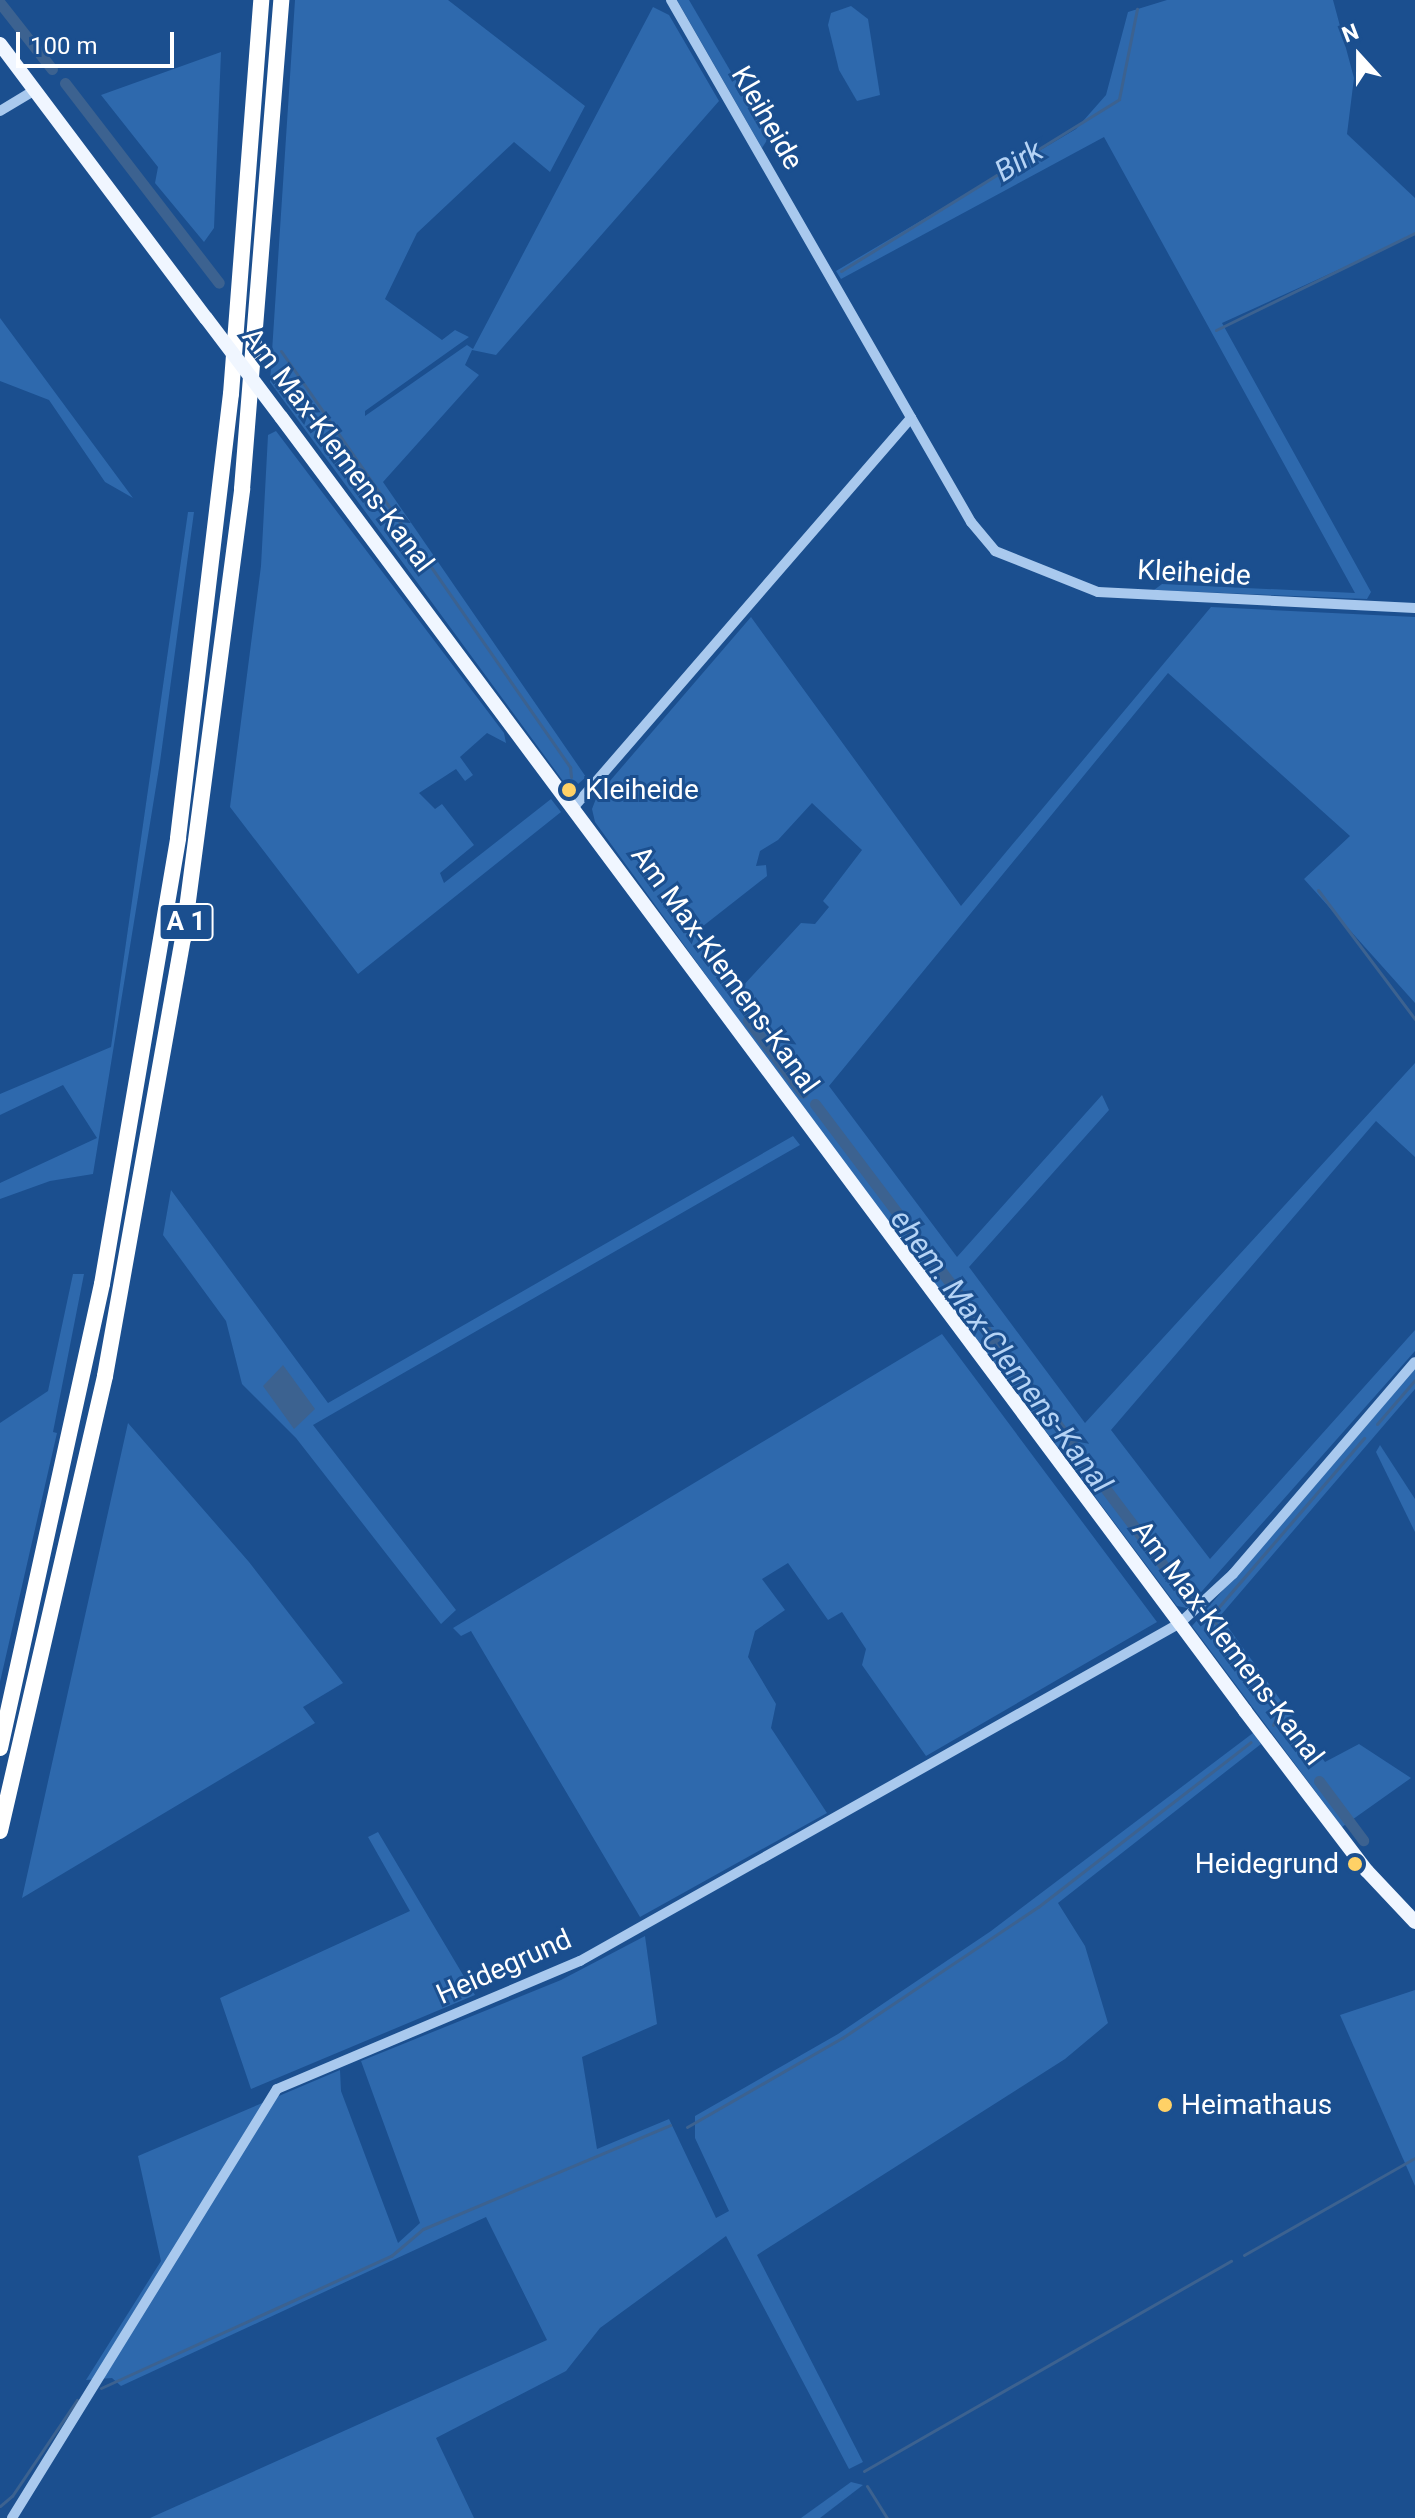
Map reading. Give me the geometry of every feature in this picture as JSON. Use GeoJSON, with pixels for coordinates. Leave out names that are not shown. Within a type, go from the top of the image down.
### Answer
{"type":"FeatureCollection","features":[{"type":"Feature","properties":{"kind":"highway","name":"A 1"},"geometry":{"type":"LineString","coordinates":[[0,1748],[102,1284],[173,868],[231,394],[261,0]]}},
{"type":"Feature","properties":{"kind":"highway","name":"A 1"},"geometry":{"type":"LineString","coordinates":[[0,1831],[102,1391],[185,924],[242,489],[281,0]]}},
{"type":"Feature","properties":{"kind":"main road","name":"Am Max-Klemens-Kanal"},"geometry":{"type":"LineString","coordinates":[[0,44],[574,807],[1359,1861],[1415,1922]]}},
{"type":"Feature","properties":{"kind":"street","name":"Kleiheide"},"geometry":{"type":"LineString","coordinates":[[671,0],[911,418],[988,545],[1013,561],[1081,588],[1415,608]]}},
{"type":"Feature","properties":{"kind":"street"},"geometry":{"type":"LineString","coordinates":[[0,111],[35,90]]}},
{"type":"Feature","properties":{"kind":"street"},"geometry":{"type":"LineString","coordinates":[[574,807],[911,418]]}},
{"type":"Feature","properties":{"kind":"street","name":"Heidegrund"},"geometry":{"type":"LineString","coordinates":[[12,2518],[277,2089],[580,1961],[1180,1623],[1233,1574],[1415,1362]]}},
{"type":"Feature","properties":{"kind":"shaded area"},"geometry":{"type":"Polygon","coordinates":[[[295,0],[448,0],[585,106],[550,172],[514,142],[417,233],[385,299],[442,340],[455,330],[469,337],[365,411],[365,416],[467,345],[473,349],[653,7],[669,15],[719,101],[496,355],[472,350],[465,365],[479,375],[383,482],[586,777],[577,785],[566,785],[270,382],[295,0]]]}},
{"type":"Feature","properties":{"kind":"shaded area"},"geometry":{"type":"Polygon","coordinates":[[[677,0],[689,0],[769,137],[762,148],[677,0]]]}},
{"type":"Feature","properties":{"kind":"shaded area"},"geometry":{"type":"Polygon","coordinates":[[[1167,0],[1333,0],[1354,78],[1347,134],[1415,198],[1415,235],[1222,323],[1371,592],[1367,599],[1154,590],[1162,584],[1355,593],[1104,137],[841,279],[836,271],[1076,129],[1106,95],[1128,12],[1167,0]]]}},
{"type":"Feature","properties":{"kind":"shaded area"},"geometry":{"type":"Polygon","coordinates":[[[851,6],[868,19],[880,95],[857,101],[839,70],[828,25],[831,13],[851,6]]]}},
{"type":"Feature","properties":{"kind":"shaded area"},"geometry":{"type":"Polygon","coordinates":[[[221,52],[214,228],[204,242],[155,183],[158,167],[101,95],[221,52]]]}},
{"type":"Feature","properties":{"kind":"shaded area"},"geometry":{"type":"Polygon","coordinates":[[[0,318],[133,498],[105,482],[49,400],[0,381],[0,318]]]}},
{"type":"Feature","properties":{"kind":"shaded area"},"geometry":{"type":"Polygon","coordinates":[[[276,431],[504,733],[506,743],[487,733],[460,757],[473,775],[465,781],[456,769],[419,793],[435,809],[442,804],[474,845],[440,873],[444,883],[551,799],[561,812],[358,974],[230,807],[261,566],[268,435],[276,431]]]}},
{"type":"Feature","properties":{"kind":"shaded area"},"geometry":{"type":"Polygon","coordinates":[[[188,512],[194,512],[160,762],[93,1174],[50,1181],[0,1199],[0,1183],[97,1138],[63,1085],[0,1115],[0,1094],[111,1047],[188,512]]]}},
{"type":"Feature","properties":{"kind":"shaded area"},"geometry":{"type":"Polygon","coordinates":[[[1211,607],[1415,617],[1415,1003],[1304,879],[1350,836],[1168,673],[829,1086],[957,1257],[1102,1095],[1109,1110],[969,1267],[1085,1423],[1415,1063],[1415,1157],[1376,1121],[1111,1430],[1210,1559],[1415,1330],[1415,1351],[1187,1608],[1177,1606],[766,1058],[595,822],[592,809],[597,796],[751,617],[961,906],[1211,607]],[[812,803],[778,840],[760,851],[756,866],[766,865],[767,876],[698,930],[741,988],[801,923],[815,924],[829,907],[823,901],[862,850],[812,803]]]}},
{"type":"Feature","properties":{"kind":"shaded area"},"geometry":{"type":"Polygon","coordinates":[[[793,1136],[800,1145],[313,1425],[456,1610],[441,1624],[296,1438],[242,1384],[226,1321],[163,1235],[171,1190],[328,1403],[793,1136]]]}},
{"type":"Feature","properties":{"kind":"shaded area"},"geometry":{"type":"Polygon","coordinates":[[[73,1274],[84,1274],[53,1432],[57,1433],[0,1682],[0,1423],[48,1391],[73,1274]]]}},
{"type":"Feature","properties":{"kind":"shaded area"},"geometry":{"type":"Polygon","coordinates":[[[942,1334],[1157,1622],[926,1756],[862,1665],[866,1649],[842,1612],[828,1620],[788,1563],[762,1579],[785,1610],[755,1631],[748,1657],[776,1704],[771,1728],[827,1813],[640,1917],[471,1631],[461,1636],[453,1628],[942,1334]]]}},
{"type":"Feature","properties":{"kind":"shaded area"},"geometry":{"type":"Polygon","coordinates":[[[283,1365],[315,1409],[294,1429],[263,1386],[283,1365]]]}},
{"type":"Feature","properties":{"kind":"shaded area"},"geometry":{"type":"Polygon","coordinates":[[[1415,1368],[1415,1389],[1220,1616],[1325,1762],[1359,1744],[1411,1778],[1342,1827],[1192,1626],[1415,1368]]]}},
{"type":"Feature","properties":{"kind":"shaded area"},"geometry":{"type":"Polygon","coordinates":[[[128,1423],[249,1562],[343,1683],[303,1707],[315,1723],[22,1898],[128,1423]]]}},
{"type":"Feature","properties":{"kind":"shaded area"},"geometry":{"type":"Polygon","coordinates":[[[1380,1445],[1415,1499],[1415,1532],[1376,1452],[1380,1445]]]}},
{"type":"Feature","properties":{"kind":"shaded area"},"geometry":{"type":"Polygon","coordinates":[[[1253,1733],[1261,1744],[1058,1903],[1085,1946],[1108,2023],[1065,2059],[757,2255],[863,2462],[849,2469],[726,2236],[600,2328],[566,2371],[436,2438],[474,2518],[150,2518],[547,2340],[486,2217],[121,2386],[112,2378],[86,2380],[161,2261],[138,2156],[340,2070],[341,2091],[398,2243],[420,2223],[361,2061],[561,1980],[645,1936],[657,2024],[582,2057],[597,2149],[669,2119],[716,2218],[729,2211],[695,2138],[695,2116],[838,2034],[991,1931],[1253,1733]]]}},
{"type":"Feature","properties":{"kind":"shaded area"},"geometry":{"type":"Polygon","coordinates":[[[378,1832],[475,1995],[251,2089],[220,1998],[410,1911],[368,1837],[378,1832]]]}},
{"type":"Feature","properties":{"kind":"shaded area"},"geometry":{"type":"Polygon","coordinates":[[[1415,1990],[1415,2186],[1340,2015],[1415,1990]]]}},
{"type":"Feature","properties":{"kind":"shaded area"},"geometry":{"type":"Polygon","coordinates":[[[851,2482],[863,2485],[820,2518],[801,2518],[851,2482]]]}},
{"type":"Feature","properties":{"kind":"waterway","name":"ehem. Max-Clemens-Kanal"},"geometry":{"type":"LineString","coordinates":[[0,3],[52,69]]}},
{"type":"Feature","properties":{"kind":"waterway","name":"Birk"},"geometry":{"type":"LineString","coordinates":[[841,271],[1119,99],[1137,9]]}},
{"type":"Feature","properties":{"kind":"waterway","name":"ehem. Max-Clemens-Kanal"},"geometry":{"type":"LineString","coordinates":[[65,83],[219,283]]}},
{"type":"Feature","properties":{"kind":"waterway"},"geometry":{"type":"LineString","coordinates":[[1216,330],[1415,233]]}},
{"type":"Feature","properties":{"kind":"waterway"},"geometry":{"type":"LineString","coordinates":[[281,351],[570,767],[571,777]]}},
{"type":"Feature","properties":{"kind":"waterway"},"geometry":{"type":"LineString","coordinates":[[1318,890],[1415,1019]]}},
{"type":"Feature","properties":{"kind":"waterway","name":"ehem. Max-Clemens-Kanal"},"geometry":{"type":"LineString","coordinates":[[748,1020],[803,1093]]}},
{"type":"Feature","properties":{"kind":"waterway","name":"ehem. Max-Clemens-Kanal"},"geometry":{"type":"LineString","coordinates":[[815,1104],[1188,1598]]}},
{"type":"Feature","properties":{"kind":"waterway"},"geometry":{"type":"LineString","coordinates":[[1377,1424],[1415,1380]]}},
{"type":"Feature","properties":{"kind":"waterway"},"geometry":{"type":"LineString","coordinates":[[1273,1725],[1278,1714],[1211,1616],[1364,1438]]}},
{"type":"Feature","properties":{"kind":"waterway"},"geometry":{"type":"LineString","coordinates":[[687,2127],[842,2038],[1038,1907],[1251,1742]]}},
{"type":"Feature","properties":{"kind":"waterway","name":"ehem. Max-Clemens-Kanal"},"geometry":{"type":"LineString","coordinates":[[1319,1781],[1363,1840]]}},
{"type":"Feature","properties":{"kind":"waterway"},"geometry":{"type":"LineString","coordinates":[[101,2388],[391,2256],[423,2229],[670,2125]]}},
{"type":"Feature","properties":{"kind":"waterway"},"geometry":{"type":"LineString","coordinates":[[1244,2255],[1415,2158]]}},
{"type":"Feature","properties":{"kind":"waterway"},"geometry":{"type":"LineString","coordinates":[[864,2471],[1231,2261]]}},
{"type":"Feature","properties":{"kind":"waterway"},"geometry":{"type":"LineString","coordinates":[[0,2506],[12,2496],[77,2400]]}},
{"type":"Feature","properties":{"kind":"waterway"},"geometry":{"type":"LineString","coordinates":[[867,2486],[887,2518]]}},
{"type":"Feature","properties":{"kind":"place","name":"Kleiheide"},"geometry":{"type":"Point","coordinates":[569,790]}},
{"type":"Feature","properties":{"kind":"place","name":"Heidegrund"},"geometry":{"type":"Point","coordinates":[1355,1864]}},
{"type":"Feature","properties":{"kind":"place","name":"Heimathaus"},"geometry":{"type":"Point","coordinates":[1165,2105]}}]}
